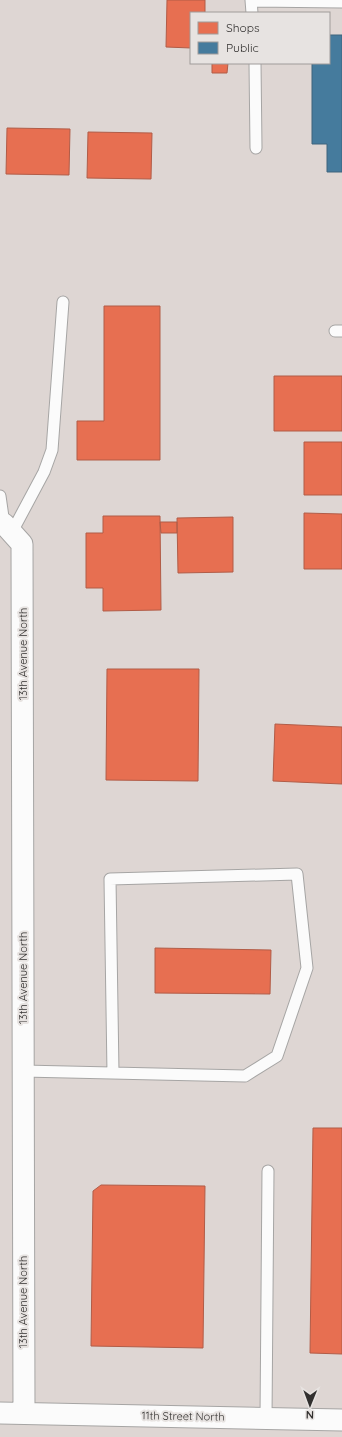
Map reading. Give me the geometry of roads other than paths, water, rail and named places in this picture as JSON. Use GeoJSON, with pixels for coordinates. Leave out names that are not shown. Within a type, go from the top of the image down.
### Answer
{"type":"FeatureCollection","features":[{"type":"Feature","properties":{"kind":"street","name":"13th Avenue North"},"geometry":{"type":"LineString","coordinates":[[10,531],[23,1071],[24,1413]]}},
{"type":"Feature","properties":{"kind":"street","name":"11th Street North"},"geometry":{"type":"LineString","coordinates":[[0,1413],[342,1420]]}},
{"type":"Feature","properties":{"kind":"lane"},"geometry":{"type":"LineString","coordinates":[[252,12],[251,0],[342,2]]}},
{"type":"Feature","properties":{"kind":"lane"},"geometry":{"type":"LineString","coordinates":[[255,64],[256,148]]}},
{"type":"Feature","properties":{"kind":"lane"},"geometry":{"type":"LineString","coordinates":[[10,531],[44,472],[52,450],[63,302]]}},
{"type":"Feature","properties":{"kind":"lane"},"geometry":{"type":"LineString","coordinates":[[0,496],[10,531]]}},
{"type":"Feature","properties":{"kind":"lane"},"geometry":{"type":"LineString","coordinates":[[23,1071],[245,1076],[277,1056],[307,968],[297,874],[110,879],[113,1073]]}},
{"type":"Feature","properties":{"kind":"lane"},"geometry":{"type":"LineString","coordinates":[[266,1418],[268,1171]]}}]}
